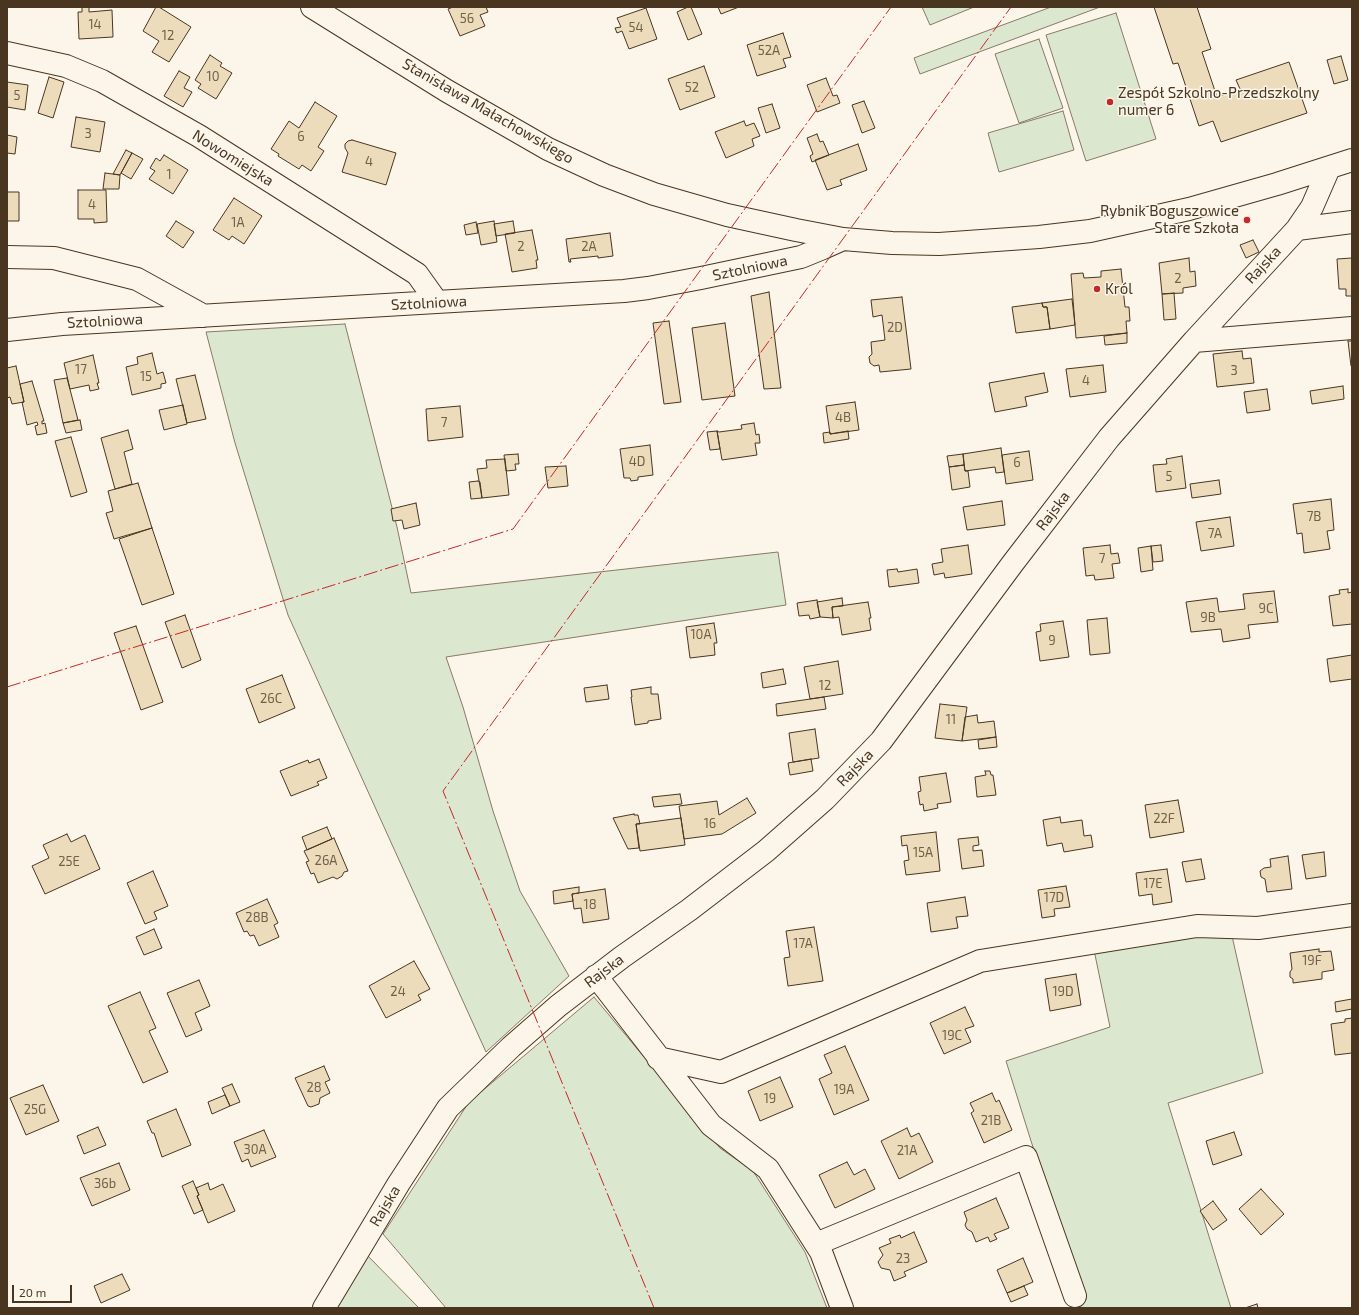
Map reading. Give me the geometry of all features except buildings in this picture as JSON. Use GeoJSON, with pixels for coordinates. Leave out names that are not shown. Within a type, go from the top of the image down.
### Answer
{"type":"FeatureCollection","features":[{"type":"Feature","properties":{"kind":"street","name":"Stanisława Małachowskiego"},"geometry":{"type":"LineString","coordinates":[[312,7],[447,90],[548,149],[604,175],[654,194],[727,215],[843,239],[892,244],[939,244],[1090,232],[1189,209],[1352,160]]}},
{"type":"Feature","properties":{"kind":"street","name":"Nowomiejska"},"geometry":{"type":"LineString","coordinates":[[7,53],[66,66],[102,81],[199,136],[418,274],[437,302]]}},
{"type":"Feature","properties":{"kind":"street","name":"Rajska"},"geometry":{"type":"LineString","coordinates":[[324,1308],[399,1183],[448,1108],[511,1047],[558,1006],[596,976],[689,910],[766,851],[825,799],[881,741],[1109,438],[1194,341],[1297,229],[1312,207],[1329,168]]}},
{"type":"Feature","properties":{"kind":"street"},"geometry":{"type":"LineString","coordinates":[[1297,229],[1352,222]]}},
{"type":"Feature","properties":{"kind":"street","name":"Sztolniowa"},"geometry":{"type":"LineString","coordinates":[[7,330],[62,324],[597,293],[648,288],[754,268],[801,257],[843,239]]}},
{"type":"Feature","properties":{"kind":"street"},"geometry":{"type":"LineString","coordinates":[[7,256],[54,258],[136,279],[204,316]]}},
{"type":"Feature","properties":{"kind":"street"},"geometry":{"type":"LineString","coordinates":[[1194,341],[1352,328]]}},
{"type":"Feature","properties":{"kind":"street"},"geometry":{"type":"LineString","coordinates":[[658,1058],[721,1072],[980,961],[1196,926],[1258,928],[1352,915]]}},
{"type":"Feature","properties":{"kind":"street"},"geometry":{"type":"LineString","coordinates":[[596,976],[711,1125],[768,1169],[821,1252],[842,1308]]}},
{"type":"Feature","properties":{"kind":"street"},"geometry":{"type":"LineString","coordinates":[[816,1244],[1026,1157],[1075,1296]]}},
{"type":"Feature","properties":{"kind":"green space"},"geometry":{"type":"Polygon","coordinates":[[[922,7],[974,7],[930,25],[922,7]]]}},
{"type":"Feature","properties":{"kind":"green space"},"geometry":{"type":"Polygon","coordinates":[[[1051,7],[1100,7],[920,74],[914,58],[1051,7]]]}},
{"type":"Feature","properties":{"kind":"green space"},"geometry":{"type":"Polygon","coordinates":[[[1116,13],[1156,139],[1086,161],[1046,35],[1116,13]]]}},
{"type":"Feature","properties":{"kind":"green space"},"geometry":{"type":"Polygon","coordinates":[[[1039,39],[1063,108],[1019,123],[995,54],[1039,39]]]}},
{"type":"Feature","properties":{"kind":"green space"},"geometry":{"type":"Polygon","coordinates":[[[1063,111],[1074,150],[999,172],[988,133],[1063,111]]]}},
{"type":"Feature","properties":{"kind":"green space"},"geometry":{"type":"Polygon","coordinates":[[[345,324],[397,527],[411,593],[778,552],[786,605],[446,657],[463,707],[493,811],[520,891],[569,976],[486,1052],[288,615],[235,443],[206,332],[345,324]]]}},
{"type":"Feature","properties":{"kind":"green space"},"geometry":{"type":"Polygon","coordinates":[[[1207,933],[1232,936],[1263,1073],[1168,1103],[1231,1308],[1074,1308],[1073,1306],[1084,1301],[1006,1061],[1110,1027],[1094,950],[1207,933]]]}},
{"type":"Feature","properties":{"kind":"green space"},"geometry":{"type":"Polygon","coordinates":[[[594,997],[720,1148],[753,1171],[805,1252],[827,1308],[446,1308],[383,1234],[469,1102],[594,997]]]}},
{"type":"Feature","properties":{"kind":"green space"},"geometry":{"type":"Polygon","coordinates":[[[366,1254],[419,1308],[335,1308],[366,1254]]]}},
{"type":"Feature","properties":{"kind":"power"},"geometry":{"type":"LineString","coordinates":[[7,687],[513,529],[891,7]]}},
{"type":"Feature","properties":{"kind":"power"},"geometry":{"type":"LineString","coordinates":[[654,1308],[443,791],[1011,7]]}},
{"type":"Feature","properties":{"kind":"place","name":"Zespół Szkolno-Przedszkolny numer 6"},"geometry":{"type":"Point","coordinates":[1110,102]}},
{"type":"Feature","properties":{"kind":"place","name":"Rybnik Boguszowice Stare Szkoła"},"geometry":{"type":"Point","coordinates":[1247,220]}},
{"type":"Feature","properties":{"kind":"place","name":"Król"},"geometry":{"type":"Point","coordinates":[1097,289]}}]}
